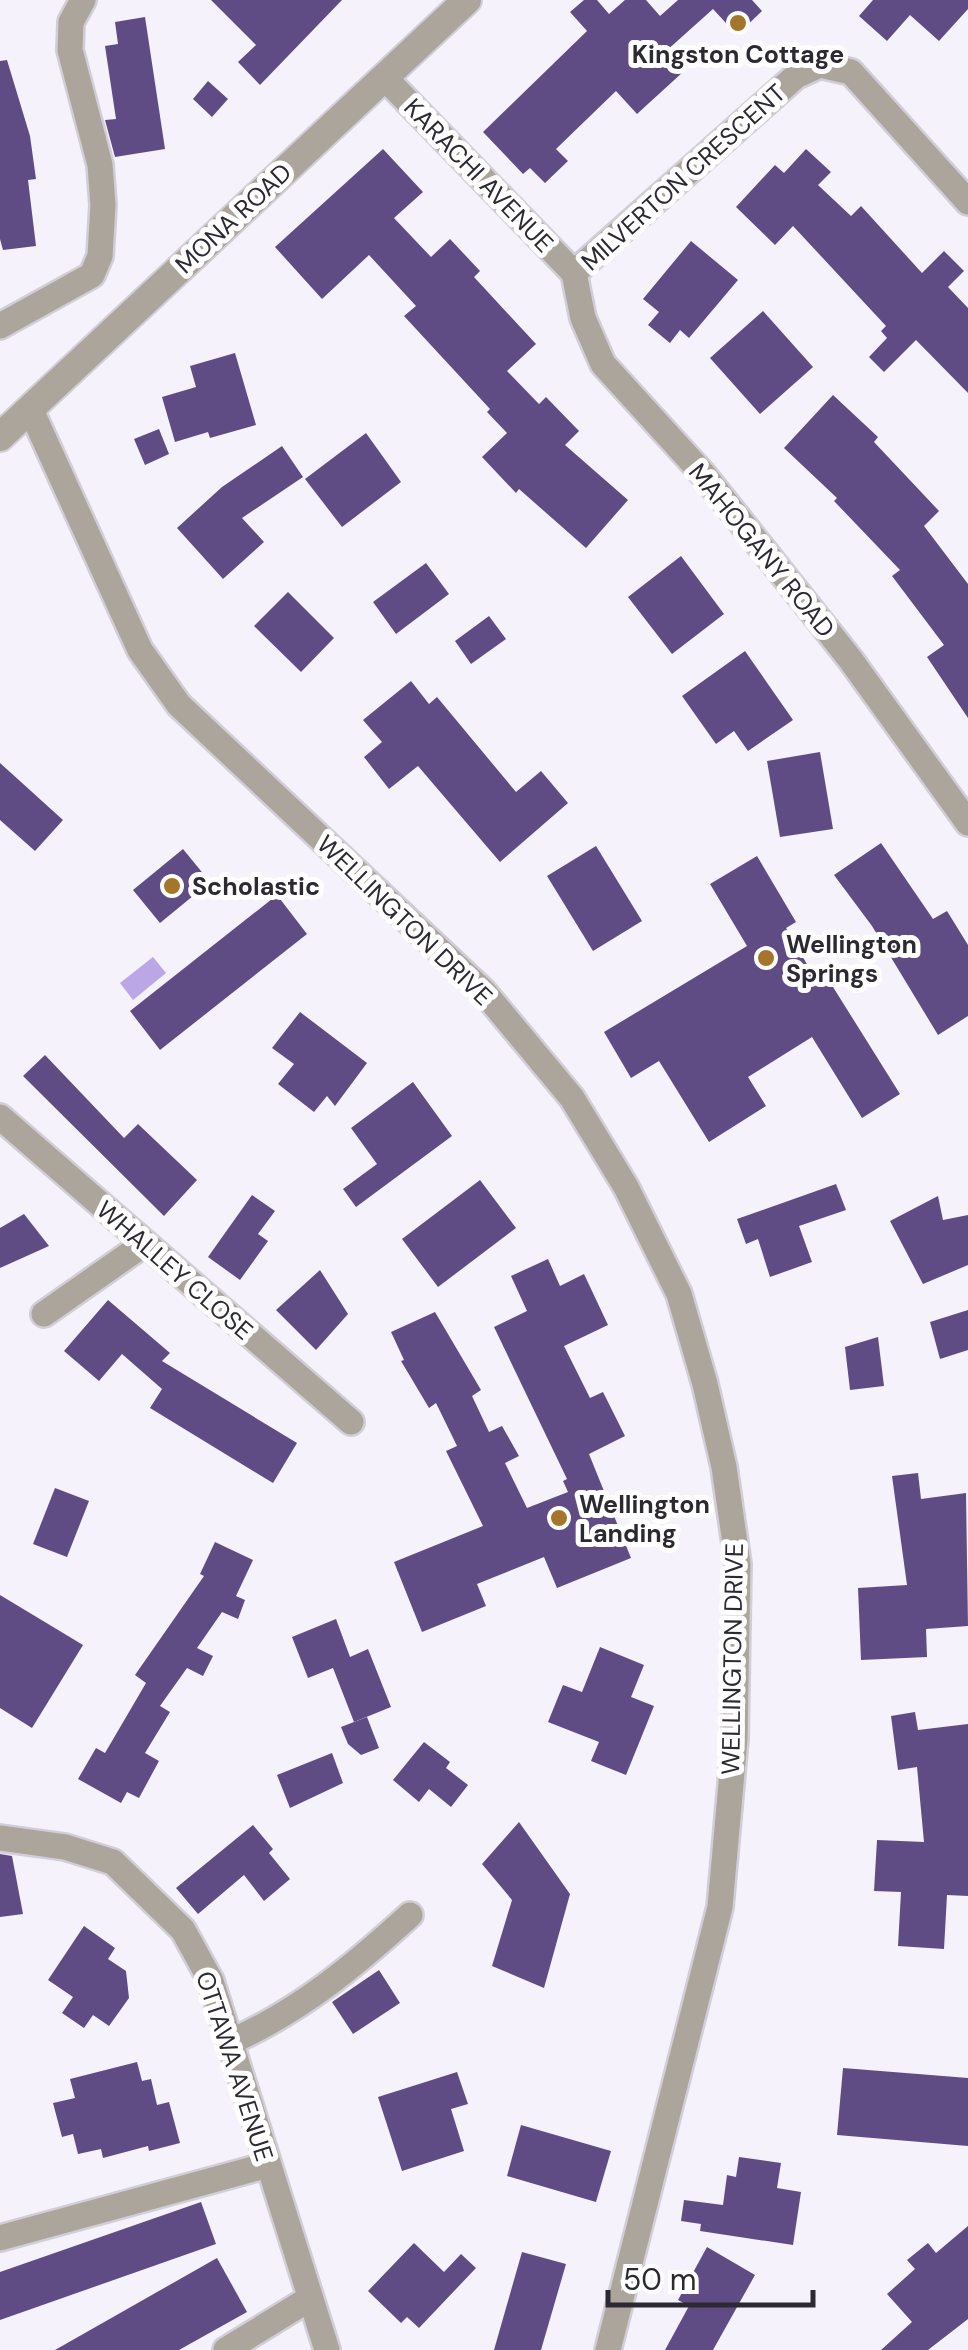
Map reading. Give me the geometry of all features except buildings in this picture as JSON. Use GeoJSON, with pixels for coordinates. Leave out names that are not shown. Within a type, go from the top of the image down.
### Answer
{"type":"FeatureCollection","features":[{"type":"Feature","properties":{"kind":"street"},"geometry":{"type":"LineString","coordinates":[[0,326],[92,276],[100,256],[100,165],[70,50],[71,22],[83,0]]}},
{"type":"Feature","properties":{"kind":"street","name":"MONA ROAD"},"geometry":{"type":"LineString","coordinates":[[0,437],[467,0]]}},
{"type":"Feature","properties":{"kind":"street","name":"MILVERTON CRESCENT"},"geometry":{"type":"LineString","coordinates":[[574,273],[796,76],[820,64],[851,72],[968,202]]}},
{"type":"Feature","properties":{"kind":"street","name":"KARACHI AVENUE"},"geometry":{"type":"LineString","coordinates":[[384,78],[574,273]]}},
{"type":"Feature","properties":{"kind":"street","name":"MAHOGANY ROAD"},"geometry":{"type":"LineString","coordinates":[[574,273],[583,318],[603,364],[703,474],[850,659],[968,823]]}},
{"type":"Feature","properties":{"kind":"street","name":"WELLINGTON DRIVE"},"geometry":{"type":"LineString","coordinates":[[30,408],[140,650],[179,705],[484,992],[572,1098],[626,1187],[679,1294],[724,1467],[738,1564],[734,1738],[720,1907],[608,2350]]}},
{"type":"Feature","properties":{"kind":"street","name":"WHALLEY CLOSE"},"geometry":{"type":"LineString","coordinates":[[0,1117],[352,1422]]}},
{"type":"Feature","properties":{"kind":"street"},"geometry":{"type":"LineString","coordinates":[[44,1314],[144,1244]]}},
{"type":"Feature","properties":{"kind":"street","name":"OTTAWA AVENUE"},"geometry":{"type":"LineString","coordinates":[[0,1838],[65,1847],[113,1862],[182,1930],[212,1981],[327,2350]]}},
{"type":"Feature","properties":{"kind":"street"},"geometry":{"type":"LineString","coordinates":[[230,2042],[273,2022],[324,1989],[410,1915]]}},
{"type":"Feature","properties":{"kind":"street"},"geometry":{"type":"LineString","coordinates":[[0,2238],[268,2165]]}},
{"type":"Feature","properties":{"kind":"street"},"geometry":{"type":"LineString","coordinates":[[226,2350],[308,2299]]}},
{"type":"Feature","properties":{"kind":"shaded area"},"geometry":{"type":"Polygon","coordinates":[[[153,957],[166,973],[133,1000],[120,983],[153,957]]]}},
{"type":"Feature","properties":{"kind":"place","name":"Kingston Cottage"},"geometry":{"type":"Point","coordinates":[738,23]}},
{"type":"Feature","properties":{"kind":"place","name":"Scholastic"},"geometry":{"type":"Point","coordinates":[172,886]}},
{"type":"Feature","properties":{"kind":"place","name":"Wellington Springs"},"geometry":{"type":"Point","coordinates":[766,958]}},
{"type":"Feature","properties":{"kind":"place","name":"Wellington Landing"},"geometry":{"type":"Point","coordinates":[559,1518]}}]}
